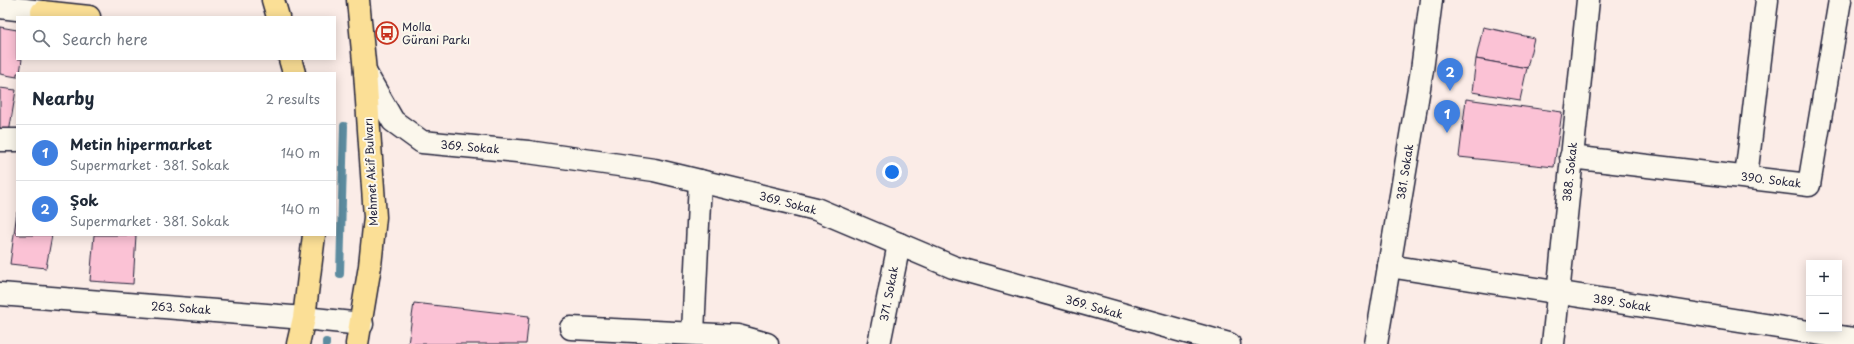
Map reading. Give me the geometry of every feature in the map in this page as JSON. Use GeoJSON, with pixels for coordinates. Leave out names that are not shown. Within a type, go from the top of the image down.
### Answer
{"type":"FeatureCollection","features":[{"type":"Feature","properties":{"kind":"main road"},"geometry":{"type":"LineString","coordinates":[[42,12],[63,0]]}},
{"type":"Feature","properties":{"kind":"main road"},"geometry":{"type":"LineString","coordinates":[[42,12],[69,0]]}},
{"type":"Feature","properties":{"kind":"main road"},"geometry":{"type":"LineString","coordinates":[[273,0],[278,16]]}},
{"type":"Feature","properties":{"kind":"main road","name":"Mehmet Akif Bulvarı"},"geometry":{"type":"LineString","coordinates":[[358,0],[366,72],[375,217],[360,334]]}},
{"type":"Feature","properties":{"kind":"main road"},"geometry":{"type":"LineString","coordinates":[[42,12],[79,16]]}},
{"type":"Feature","properties":{"kind":"main road"},"geometry":{"type":"LineString","coordinates":[[298,344],[304,318],[314,236]]}},
{"type":"Feature","properties":{"kind":"street","name":"381. Sokak"},"geometry":{"type":"LineString","coordinates":[[1376,344],[1422,70],[1431,0]]}},
{"type":"Feature","properties":{"kind":"street","name":"388. Sokak"},"geometry":{"type":"LineString","coordinates":[[1553,344],[1588,0]]}},
{"type":"Feature","properties":{"kind":"street"},"geometry":{"type":"LineString","coordinates":[[1746,177],[1767,0]]}},
{"type":"Feature","properties":{"kind":"street","name":"390. Sokak"},"geometry":{"type":"LineString","coordinates":[[1571,157],[1809,185],[1840,0]]}},
{"type":"Feature","properties":{"kind":"street"},"geometry":{"type":"LineString","coordinates":[[0,7],[42,12]]}},
{"type":"Feature","properties":{"kind":"street","name":"369. Sokak"},"geometry":{"type":"LineString","coordinates":[[366,72],[393,121],[422,142],[528,152],[654,170],[816,209],[953,267],[1229,344]]}},
{"type":"Feature","properties":{"kind":"street"},"geometry":{"type":"LineString","coordinates":[[0,140],[16,140]]}},
{"type":"Feature","properties":{"kind":"street"},"geometry":{"type":"LineString","coordinates":[[693,333],[700,181]]}},
{"type":"Feature","properties":{"kind":"street","name":"371. Sokak"},"geometry":{"type":"LineString","coordinates":[[879,344],[899,244]]}},
{"type":"Feature","properties":{"kind":"street","name":"389. Sokak"},"geometry":{"type":"LineString","coordinates":[[1389,266],[1854,339]]}},
{"type":"Feature","properties":{"kind":"street","name":"263. Sokak"},"geometry":{"type":"LineString","coordinates":[[0,294],[304,318],[360,334]]}},
{"type":"Feature","properties":{"kind":"street"},"geometry":{"type":"LineString","coordinates":[[571,328],[738,336],[767,344]]}},
{"type":"Feature","properties":{"kind":"building"},"geometry":{"type":"Polygon","coordinates":[[[0,27],[16,30],[16,60],[22,60],[20,72],[16,72],[16,77],[0,74],[0,27]]]}},
{"type":"Feature","properties":{"kind":"building"},"geometry":{"type":"Polygon","coordinates":[[[1483,27],[1534,38],[1527,68],[1476,59],[1483,27]]]}},
{"type":"Feature","properties":{"kind":"building"},"geometry":{"type":"Polygon","coordinates":[[[1476,59],[1527,68],[1520,100],[1472,92],[1476,59]]]}},
{"type":"Feature","properties":{"kind":"building"},"geometry":{"type":"Polygon","coordinates":[[[0,88],[16,90],[9,133],[0,131],[0,88]]]}},
{"type":"Feature","properties":{"kind":"building"},"geometry":{"type":"Polygon","coordinates":[[[1466,99],[1562,112],[1554,167],[1459,157],[1466,99]]]}},
{"type":"Feature","properties":{"kind":"building"},"geometry":{"type":"Polygon","coordinates":[[[16,219],[16,236],[52,236],[46,268],[10,264],[16,219]]]}},
{"type":"Feature","properties":{"kind":"building"},"geometry":{"type":"Polygon","coordinates":[[[94,236],[136,236],[133,284],[90,281],[94,236]]]}},
{"type":"Feature","properties":{"kind":"building"},"geometry":{"type":"Polygon","coordinates":[[[414,303],[529,316],[526,344],[408,344],[414,303]]]}},
{"type":"Feature","properties":{"kind":"waterway"},"geometry":{"type":"LineString","coordinates":[[340,274],[344,126]]}},
{"type":"Feature","properties":{"kind":"place","name":"Molla Gürani Parkı"},"geometry":{"type":"Point","coordinates":[387,33]}},
{"type":"Feature","properties":{"kind":"place","name":"Şok"},"geometry":{"type":"Point","coordinates":[1450,91]}},
{"type":"Feature","properties":{"kind":"place","name":"Metin hipermarket"},"geometry":{"type":"Point","coordinates":[1447,133]}}]}
